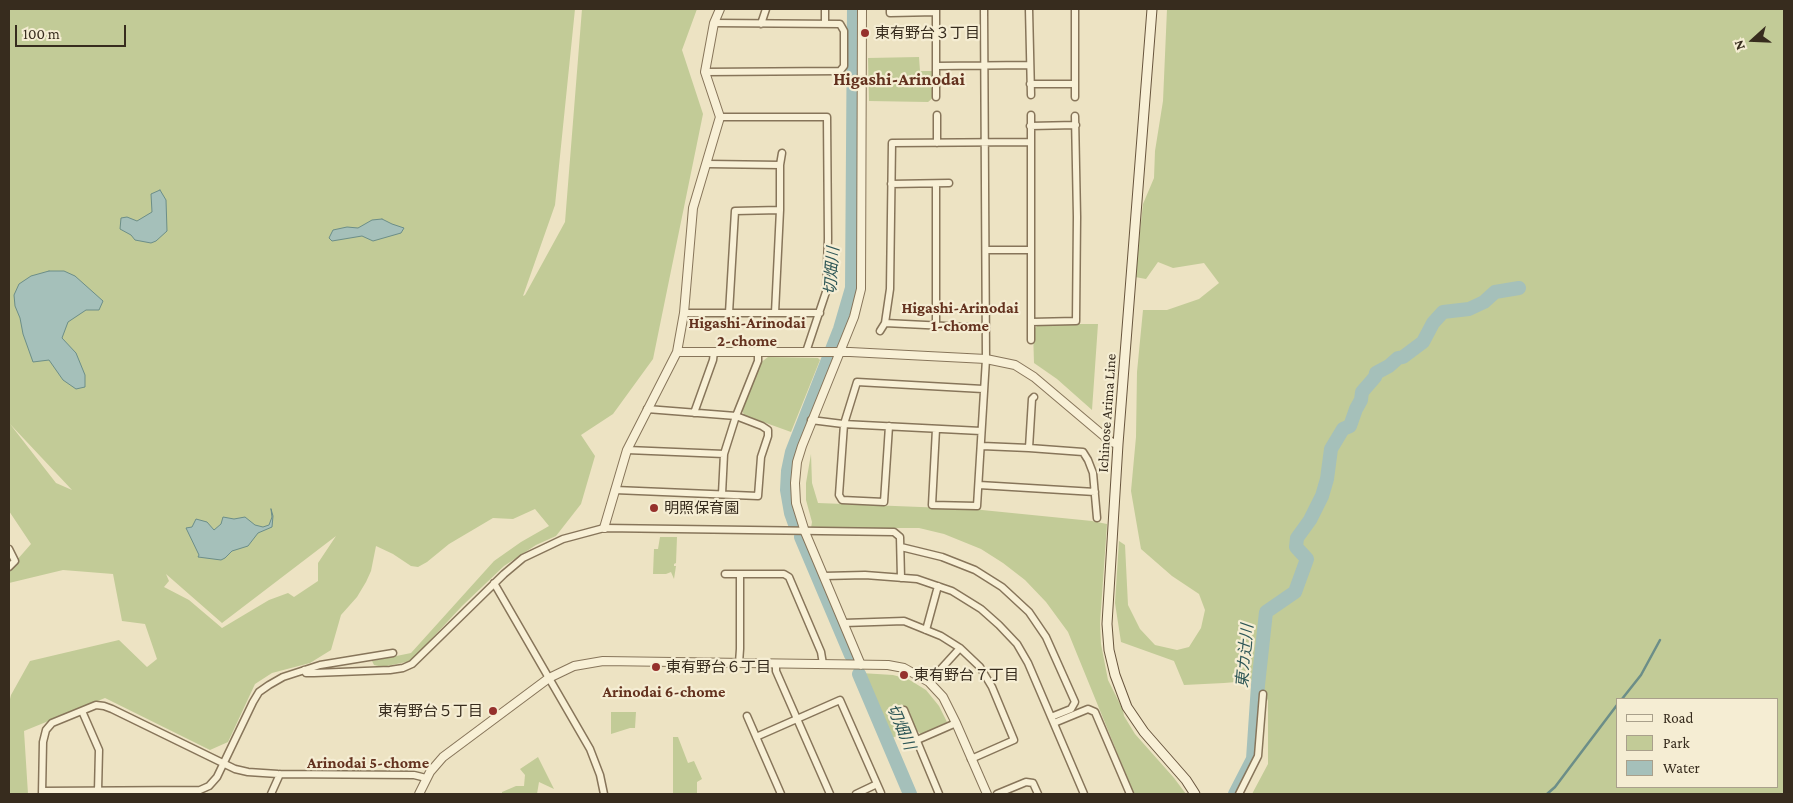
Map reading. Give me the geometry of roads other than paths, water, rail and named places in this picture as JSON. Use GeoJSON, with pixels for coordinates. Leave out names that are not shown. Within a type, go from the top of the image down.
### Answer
{"type":"FeatureCollection","features":[{"type":"Feature","properties":{"kind":"main road","name":"Ichinose Arima Line"},"geometry":{"type":"LineString","coordinates":[[1152,9],[1118,444],[1107,610],[1109,650],[1115,675],[1127,707],[1141,728],[1196,794]]}},
{"type":"Feature","properties":{"kind":"street"},"geometry":{"type":"LineString","coordinates":[[604,528],[627,450],[677,352],[684,313],[693,208],[708,164],[720,117],[705,72],[714,23],[720,9]]}},
{"type":"Feature","properties":{"kind":"street"},"geometry":{"type":"LineString","coordinates":[[762,24],[766,9]]}},
{"type":"Feature","properties":{"kind":"street"},"geometry":{"type":"LineString","coordinates":[[825,9],[825,24]]}},
{"type":"Feature","properties":{"kind":"street"},"geometry":{"type":"LineString","coordinates":[[861,665],[805,532],[796,503],[795,483],[797,462],[811,420],[854,317],[861,289],[862,9]]}},
{"type":"Feature","properties":{"kind":"street"},"geometry":{"type":"LineString","coordinates":[[890,9],[890,13],[936,10],[936,97]]}},
{"type":"Feature","properties":{"kind":"street"},"geometry":{"type":"LineString","coordinates":[[936,428],[932,505],[977,506],[986,359],[984,9]]}},
{"type":"Feature","properties":{"kind":"street"},"geometry":{"type":"LineString","coordinates":[[1030,9],[1031,95]]}},
{"type":"Feature","properties":{"kind":"street"},"geometry":{"type":"LineString","coordinates":[[1075,9],[1075,97]]}},
{"type":"Feature","properties":{"kind":"street"},"geometry":{"type":"LineString","coordinates":[[705,72],[840,71],[844,66],[844,31],[840,24],[714,23]]}},
{"type":"Feature","properties":{"kind":"street"},"geometry":{"type":"LineString","coordinates":[[937,66],[1030,65]]}},
{"type":"Feature","properties":{"kind":"street"},"geometry":{"type":"LineString","coordinates":[[1030,84],[1075,84]]}},
{"type":"Feature","properties":{"kind":"street"},"geometry":{"type":"LineString","coordinates":[[936,115],[937,143]]}},
{"type":"Feature","properties":{"kind":"street"},"geometry":{"type":"LineString","coordinates":[[1031,115],[1031,340]]}},
{"type":"Feature","properties":{"kind":"street"},"geometry":{"type":"LineString","coordinates":[[1031,322],[1076,321],[1075,116]]}},
{"type":"Feature","properties":{"kind":"street"},"geometry":{"type":"LineString","coordinates":[[720,117],[828,117],[827,284],[820,313],[806,352]]}},
{"type":"Feature","properties":{"kind":"street"},"geometry":{"type":"LineString","coordinates":[[1030,126],[1076,125]]}},
{"type":"Feature","properties":{"kind":"street"},"geometry":{"type":"LineString","coordinates":[[880,332],[885,323],[890,289],[892,143],[1030,142]]}},
{"type":"Feature","properties":{"kind":"street"},"geometry":{"type":"LineString","coordinates":[[776,313],[780,165],[782,153]]}},
{"type":"Feature","properties":{"kind":"street"},"geometry":{"type":"LineString","coordinates":[[708,164],[780,165]]}},
{"type":"Feature","properties":{"kind":"street"},"geometry":{"type":"LineString","coordinates":[[891,184],[948,183]]}},
{"type":"Feature","properties":{"kind":"street"},"geometry":{"type":"LineString","coordinates":[[936,184],[936,326]]}},
{"type":"Feature","properties":{"kind":"street"},"geometry":{"type":"LineString","coordinates":[[729,313],[735,211],[780,210]]}},
{"type":"Feature","properties":{"kind":"street"},"geometry":{"type":"LineString","coordinates":[[986,250],[1030,250]]}},
{"type":"Feature","properties":{"kind":"street"},"geometry":{"type":"LineString","coordinates":[[684,313],[820,313]]}},
{"type":"Feature","properties":{"kind":"street"},"geometry":{"type":"LineString","coordinates":[[885,323],[986,328]]}},
{"type":"Feature","properties":{"kind":"street"},"geometry":{"type":"LineString","coordinates":[[677,352],[840,352],[986,359],[1015,366],[1034,377],[1110,441],[1118,444]]}},
{"type":"Feature","properties":{"kind":"street"},"geometry":{"type":"LineString","coordinates":[[694,413],[713,360],[714,352]]}},
{"type":"Feature","properties":{"kind":"street"},"geometry":{"type":"LineString","coordinates":[[722,494],[724,454],[736,416],[758,361],[758,352]]}},
{"type":"Feature","properties":{"kind":"street"},"geometry":{"type":"LineString","coordinates":[[889,426],[884,502],[842,500],[839,495],[844,424],[857,382],[983,389]]}},
{"type":"Feature","properties":{"kind":"street"},"geometry":{"type":"LineString","coordinates":[[1029,448],[1032,399],[1034,397]]}},
{"type":"Feature","properties":{"kind":"street"},"geometry":{"type":"LineString","coordinates":[[615,490],[758,496],[761,457],[768,436],[768,430],[736,416],[647,409]]}},
{"type":"Feature","properties":{"kind":"street"},"geometry":{"type":"LineString","coordinates":[[811,420],[844,424],[981,431]]}},
{"type":"Feature","properties":{"kind":"street"},"geometry":{"type":"LineString","coordinates":[[982,446],[1083,452],[1093,473],[1097,518]]}},
{"type":"Feature","properties":{"kind":"street"},"geometry":{"type":"LineString","coordinates":[[627,450],[724,454]]}},
{"type":"Feature","properties":{"kind":"street"},"geometry":{"type":"LineString","coordinates":[[979,485],[1095,492]]}},
{"type":"Feature","properties":{"kind":"street"},"geometry":{"type":"LineString","coordinates":[[304,670],[306,673],[390,670],[412,664],[494,583],[523,558],[563,539],[604,528],[894,532],[900,537],[901,578]]}},
{"type":"Feature","properties":{"kind":"street"},"geometry":{"type":"LineString","coordinates":[[901,547],[942,557],[975,570],[1002,587],[1029,612],[1046,637],[1075,702],[1072,709],[1052,720]]}},
{"type":"Feature","properties":{"kind":"street"},"geometry":{"type":"LineString","coordinates":[[9,549],[15,561],[9,567]]}},
{"type":"Feature","properties":{"kind":"street"},"geometry":{"type":"LineString","coordinates":[[725,574],[784,574],[789,577],[821,652],[823,664]]}},
{"type":"Feature","properties":{"kind":"street"},"geometry":{"type":"LineString","coordinates":[[739,663],[740,574]]}},
{"type":"Feature","properties":{"kind":"street"},"geometry":{"type":"LineString","coordinates":[[824,576],[865,575],[917,579],[952,591],[980,609],[1017,644],[1028,663],[1084,794]]}},
{"type":"Feature","properties":{"kind":"street"},"geometry":{"type":"LineString","coordinates":[[494,583],[590,749],[600,775],[604,794]]}},
{"type":"Feature","properties":{"kind":"street"},"geometry":{"type":"LineString","coordinates":[[926,630],[938,586]]}},
{"type":"Feature","properties":{"kind":"street"},"geometry":{"type":"LineString","coordinates":[[844,623],[904,621],[941,636],[960,648],[980,667],[992,687],[1014,740],[971,759]]}},
{"type":"Feature","properties":{"kind":"street"},"geometry":{"type":"LineString","coordinates":[[929,682],[960,648]]}},
{"type":"Feature","properties":{"kind":"street"},"geometry":{"type":"LineString","coordinates":[[392,654],[320,665],[283,677],[259,692],[223,764],[217,777],[210,786],[200,790],[42,793],[42,742],[46,730],[52,723],[96,705],[104,706],[223,764],[248,772],[414,775],[426,778]]}},
{"type":"Feature","properties":{"kind":"street"},"geometry":{"type":"LineString","coordinates":[[419,794],[426,778],[436,764],[451,750],[549,678],[574,666],[595,661],[888,665],[899,667],[929,682],[943,698],[987,794]]}},
{"type":"Feature","properties":{"kind":"street"},"geometry":{"type":"LineString","coordinates":[[776,664],[776,671],[830,794]]}},
{"type":"Feature","properties":{"kind":"street"},"geometry":{"type":"LineString","coordinates":[[1239,794],[1258,756],[1263,694]]}},
{"type":"Feature","properties":{"kind":"street"},"geometry":{"type":"LineString","coordinates":[[756,737],[840,700],[881,793]]}},
{"type":"Feature","properties":{"kind":"street"},"geometry":{"type":"LineString","coordinates":[[1052,720],[1088,709],[1095,712],[1130,794]]}},
{"type":"Feature","properties":{"kind":"street"},"geometry":{"type":"LineString","coordinates":[[904,710],[939,794]]}},
{"type":"Feature","properties":{"kind":"street"},"geometry":{"type":"LineString","coordinates":[[82,711],[99,750],[98,791]]}},
{"type":"Feature","properties":{"kind":"street"},"geometry":{"type":"LineString","coordinates":[[747,716],[781,794]]}},
{"type":"Feature","properties":{"kind":"street"},"geometry":{"type":"LineString","coordinates":[[917,740],[956,723]]}},
{"type":"Feature","properties":{"kind":"street"},"geometry":{"type":"LineString","coordinates":[[271,794],[280,774]]}},
{"type":"Feature","properties":{"kind":"street"},"geometry":{"type":"LineString","coordinates":[[997,794],[1026,782],[1033,783],[1038,794]]}},
{"type":"Feature","properties":{"kind":"street"},"geometry":{"type":"LineString","coordinates":[[856,794],[878,784]]}},
{"type":"Feature","properties":{"kind":"water"},"geometry":{"type":"Polygon","coordinates":[[[160,190],[166,200],[167,231],[151,243],[135,240],[131,235],[120,229],[121,218],[127,217],[137,221],[152,212],[151,194],[160,190]]]}},
{"type":"Feature","properties":{"kind":"water"},"geometry":{"type":"Polygon","coordinates":[[[382,219],[404,228],[401,233],[373,241],[362,236],[332,241],[329,238],[333,230],[347,227],[358,228],[372,220],[382,219]]]}},
{"type":"Feature","properties":{"kind":"water"},"geometry":{"type":"Polygon","coordinates":[[[49,271],[64,271],[75,276],[103,301],[99,310],[86,310],[68,322],[62,338],[76,353],[85,375],[85,387],[76,389],[63,380],[49,360],[33,362],[23,334],[14,295],[19,284],[31,276],[49,271]]]}},
{"type":"Feature","properties":{"kind":"water"},"geometry":{"type":"Polygon","coordinates":[[[271,509],[273,516],[272,527],[258,533],[248,546],[232,551],[221,560],[198,557],[199,555],[186,528],[192,527],[196,519],[207,522],[214,530],[221,524],[223,517],[234,519],[245,517],[255,525],[263,527],[269,525],[272,517],[271,509]]]}},
{"type":"Feature","properties":{"kind":"waterway","name":"切畑川"},"geometry":{"type":"LineString","coordinates":[[795,524],[787,490],[792,452],[840,329],[852,288],[854,9]]}},
{"type":"Feature","properties":{"kind":"waterway","name":"東カ辻川"},"geometry":{"type":"LineString","coordinates":[[1235,794],[1253,759],[1258,685],[1266,612],[1295,592],[1307,559],[1296,547],[1297,538],[1310,520],[1322,496],[1327,479],[1331,449],[1343,429],[1350,426],[1361,400],[1362,392],[1375,377],[1376,373],[1389,366],[1398,358],[1403,357],[1423,342],[1433,323],[1443,312],[1469,309],[1484,302],[1495,292],[1519,288]]}},
{"type":"Feature","properties":{"kind":"waterway","name":"切畑川"},"geometry":{"type":"LineString","coordinates":[[801,537],[851,655]]}},
{"type":"Feature","properties":{"kind":"waterway"},"geometry":{"type":"LineString","coordinates":[[1623,698],[1641,675],[1660,640]]}},
{"type":"Feature","properties":{"kind":"waterway","name":"切畑川"},"geometry":{"type":"LineString","coordinates":[[859,674],[910,794]]}},
{"type":"Feature","properties":{"kind":"waterway"},"geometry":{"type":"LineString","coordinates":[[1547,794],[1555,787],[1616,706]]}},
{"type":"Feature","properties":{"kind":"place","name":"東有野台３丁目"},"geometry":{"type":"Point","coordinates":[865,33]}},
{"type":"Feature","properties":{"kind":"place","name":"明照保育園"},"geometry":{"type":"Point","coordinates":[654,508]}},
{"type":"Feature","properties":{"kind":"place","name":"東有野台６丁目"},"geometry":{"type":"Point","coordinates":[656,667]}},
{"type":"Feature","properties":{"kind":"place","name":"東有野台７丁目"},"geometry":{"type":"Point","coordinates":[904,675]}},
{"type":"Feature","properties":{"kind":"place","name":"東有野台５丁目"},"geometry":{"type":"Point","coordinates":[493,711]}},
{"type":"Feature","properties":{"kind":"district","name":"Higashi-Arinodai"},"geometry":{"type":"Point","coordinates":[899,79]}},
{"type":"Feature","properties":{"kind":"district","name":"Higashi-Arinodai 1-chome"},"geometry":{"type":"Point","coordinates":[960,317]}},
{"type":"Feature","properties":{"kind":"district","name":"Higashi-Arinodai 2-chome"},"geometry":{"type":"Point","coordinates":[747,332]}},
{"type":"Feature","properties":{"kind":"district","name":"Arinodai 6-chome"},"geometry":{"type":"Point","coordinates":[664,692]}},
{"type":"Feature","properties":{"kind":"district","name":"Arinodai 5-chome"},"geometry":{"type":"Point","coordinates":[368,763]}}]}
